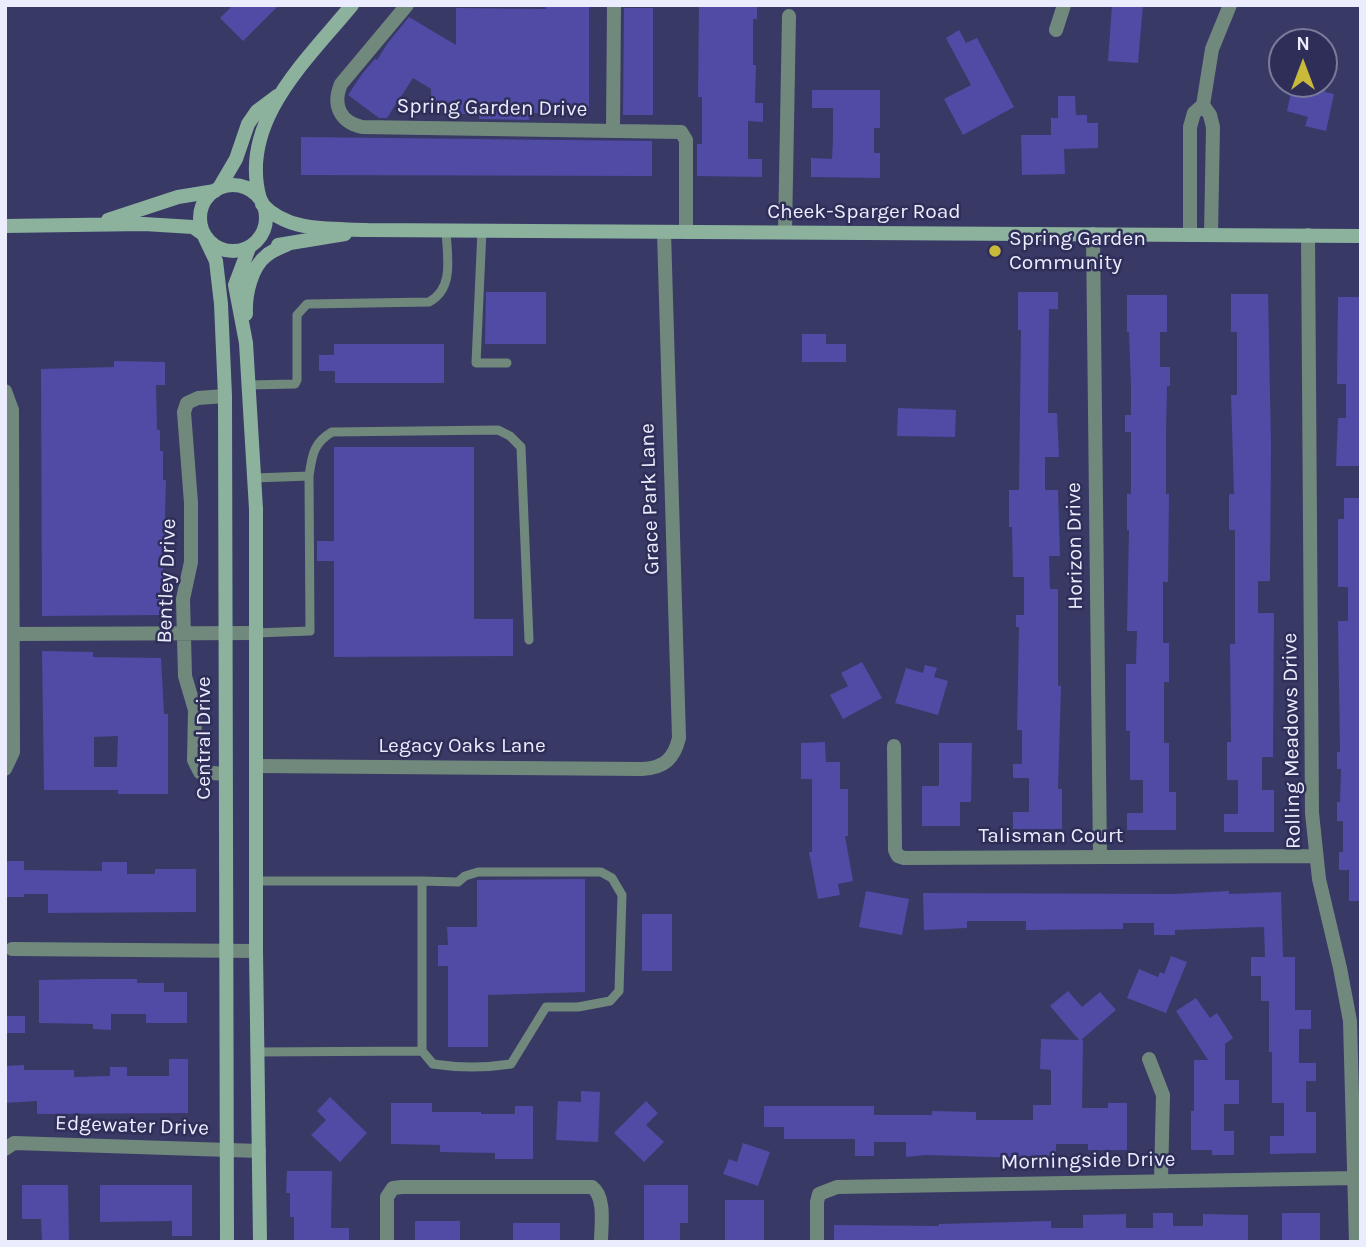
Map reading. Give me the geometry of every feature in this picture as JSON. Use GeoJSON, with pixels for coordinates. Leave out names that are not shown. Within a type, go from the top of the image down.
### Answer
{"type":"FeatureCollection","features":[{"type":"Feature","properties":{"kind":"main road"},"geometry":{"type":"LineString","coordinates":[[247,343],[235,285],[250,247],[263,232],[265,213],[255,179],[256,153],[267,119],[281,93],[352,5]]}},
{"type":"Feature","properties":{"kind":"main road"},"geometry":{"type":"LineString","coordinates":[[204,236],[200,215],[207,197],[217,189],[236,159],[248,124],[257,111],[281,93]]}},
{"type":"Feature","properties":{"kind":"main road"},"geometry":{"type":"LineString","coordinates":[[90,226],[178,197],[237,186],[247,189],[261,201]]}},
{"type":"Feature","properties":{"kind":"main road","name":"Cheek-Sparger Road"},"geometry":{"type":"LineString","coordinates":[[261,201],[273,215],[286,223],[367,230],[1361,236]]}},
{"type":"Feature","properties":{"kind":"main road"},"geometry":{"type":"LineString","coordinates":[[5,226],[144,224],[193,227],[220,249],[229,251],[250,247]]}},
{"type":"Feature","properties":{"kind":"main road","name":"Cheek-Sparger Road"},"geometry":{"type":"LineString","coordinates":[[250,247],[288,244],[367,230]]}},
{"type":"Feature","properties":{"kind":"main road","name":"Central Drive"},"geometry":{"type":"LineString","coordinates":[[204,236],[216,261],[221,304],[225,396],[227,1242]]}},
{"type":"Feature","properties":{"kind":"main road"},"geometry":{"type":"LineString","coordinates":[[260,1242],[254,478],[245,302],[250,281],[260,262],[267,255],[288,244]]}},
{"type":"Feature","properties":{"kind":"street","name":"Spring Garden Drive"},"geometry":{"type":"LineString","coordinates":[[407,5],[341,84],[337,106],[340,114],[352,125],[675,132],[685,135],[686,232]]}},
{"type":"Feature","properties":{"kind":"street"},"geometry":{"type":"LineString","coordinates":[[613,131],[614,5]]}},
{"type":"Feature","properties":{"kind":"street"},"geometry":{"type":"LineString","coordinates":[[1056,30],[1064,5]]}},
{"type":"Feature","properties":{"kind":"street"},"geometry":{"type":"LineString","coordinates":[[1190,235],[1190,127],[1194,113],[1203,105],[1212,49],[1230,5]]}},
{"type":"Feature","properties":{"kind":"street"},"geometry":{"type":"LineString","coordinates":[[785,232],[789,16]]}},
{"type":"Feature","properties":{"kind":"street"},"geometry":{"type":"LineString","coordinates":[[1203,105],[1210,115],[1213,127],[1211,235]]}},
{"type":"Feature","properties":{"kind":"street","name":"Grace Park Lane"},"geometry":{"type":"LineString","coordinates":[[664,232],[679,738],[675,752],[667,762]]}},
{"type":"Feature","properties":{"kind":"street","name":"Horizon Drive"},"geometry":{"type":"LineString","coordinates":[[1093,234],[1100,857]]}},
{"type":"Feature","properties":{"kind":"street","name":"Rolling Meadows Drive"},"geometry":{"type":"LineString","coordinates":[[1308,235],[1312,813],[1315,856],[1349,1021],[1356,1242]]}},
{"type":"Feature","properties":{"kind":"street"},"geometry":{"type":"LineString","coordinates":[[5,391],[12,410],[13,634],[13,751],[5,769]]}},
{"type":"Feature","properties":{"kind":"street","name":"Bentley Drive"},"geometry":{"type":"LineString","coordinates":[[225,396],[198,398],[187,403],[184,412],[191,503],[191,562],[183,599],[185,676],[195,710],[194,760],[200,772],[225,774]]}},
{"type":"Feature","properties":{"kind":"street"},"geometry":{"type":"LineString","coordinates":[[13,634],[256,633]]}},
{"type":"Feature","properties":{"kind":"street","name":"Talisman Court"},"geometry":{"type":"LineString","coordinates":[[894,746],[895,850],[898,856],[904,858],[1315,856]]}},
{"type":"Feature","properties":{"kind":"street","name":"Legacy Oaks Lane"},"geometry":{"type":"LineString","coordinates":[[256,766],[642,769],[654,768],[667,762]]}},
{"type":"Feature","properties":{"kind":"street"},"geometry":{"type":"LineString","coordinates":[[12,949],[256,951]]}},
{"type":"Feature","properties":{"kind":"street"},"geometry":{"type":"LineString","coordinates":[[1149,1059],[1163,1095],[1161,1181]]}},
{"type":"Feature","properties":{"kind":"street","name":"Edgewater Drive"},"geometry":{"type":"LineString","coordinates":[[5,1149],[14,1143],[259,1151]]}},
{"type":"Feature","properties":{"kind":"street","name":"Morningside Drive"},"geometry":{"type":"LineString","coordinates":[[817,1242],[817,1202],[823,1191],[837,1187],[1355,1178]]}},
{"type":"Feature","properties":{"kind":"street"},"geometry":{"type":"LineString","coordinates":[[387,1242],[387,1197],[393,1188],[401,1187],[592,1187],[598,1191],[600,1201],[601,1242]]}},
{"type":"Feature","properties":{"kind":"lane"},"geometry":{"type":"LineString","coordinates":[[248,385],[295,384],[297,315],[300,308],[307,304],[429,302],[434,299],[442,292],[447,276],[446,230]]}},
{"type":"Feature","properties":{"kind":"lane"},"geometry":{"type":"LineString","coordinates":[[482,230],[476,363],[507,363]]}},
{"type":"Feature","properties":{"kind":"lane"},"geometry":{"type":"LineString","coordinates":[[256,633],[310,631],[309,476],[312,452],[321,438],[332,432],[498,430],[510,436],[521,447],[529,640]]}},
{"type":"Feature","properties":{"kind":"lane"},"geometry":{"type":"LineString","coordinates":[[254,478],[309,476]]}},
{"type":"Feature","properties":{"kind":"lane"},"geometry":{"type":"LineString","coordinates":[[256,881],[422,881],[458,882],[465,876],[478,872],[601,872],[612,878],[622,895],[619,991],[610,1001],[578,1007],[546,1007],[511,1063],[492,1067],[433,1063],[422,1051],[422,881]]}},
{"type":"Feature","properties":{"kind":"lane"},"geometry":{"type":"LineString","coordinates":[[257,1052],[422,1051]]}},
{"type":"Feature","properties":{"kind":"building"},"geometry":{"type":"Polygon","coordinates":[[[233,5],[279,5],[243,41],[220,18],[233,5]]]}},
{"type":"Feature","properties":{"kind":"building"},"geometry":{"type":"Polygon","coordinates":[[[546,5],[589,5],[589,113],[536,113],[529,114],[529,120],[479,119],[479,114],[431,114],[431,89],[413,78],[387,118],[379,118],[348,95],[409,17],[456,45],[456,8],[546,9],[546,5]]]}},
{"type":"Feature","properties":{"kind":"building"},"geometry":{"type":"Polygon","coordinates":[[[699,5],[757,5],[757,19],[753,19],[753,65],[756,65],[755,103],[763,103],[763,122],[748,121],[748,159],[762,159],[762,177],[697,176],[697,144],[702,144],[702,97],[698,97],[699,5]]]}},
{"type":"Feature","properties":{"kind":"building"},"geometry":{"type":"Polygon","coordinates":[[[1112,5],[1143,5],[1138,63],[1108,61],[1112,5]]]}},
{"type":"Feature","properties":{"kind":"building"},"geometry":{"type":"Polygon","coordinates":[[[624,8],[653,8],[653,115],[623,115],[624,8]]]}},
{"type":"Feature","properties":{"kind":"building"},"geometry":{"type":"Polygon","coordinates":[[[959,30],[966,43],[977,38],[1014,107],[963,135],[944,99],[971,85],[946,38],[959,30]]]}},
{"type":"Feature","properties":{"kind":"building"},"geometry":{"type":"Polygon","coordinates":[[[812,90],[880,90],[880,128],[874,128],[874,153],[880,153],[880,178],[811,177],[811,158],[832,159],[833,139],[833,108],[812,108],[812,90]]]}},
{"type":"Feature","properties":{"kind":"building"},"geometry":{"type":"Polygon","coordinates":[[[1058,96],[1075,96],[1076,115],[1087,115],[1087,123],[1098,123],[1098,148],[1064,149],[1065,174],[1022,175],[1021,135],[1051,135],[1051,118],[1058,118],[1058,96]]]}},
{"type":"Feature","properties":{"kind":"building"},"geometry":{"type":"Polygon","coordinates":[[[1290,98],[1333,98],[1326,131],[1305,126],[1308,117],[1287,111],[1290,98]]]}},
{"type":"Feature","properties":{"kind":"building"},"geometry":{"type":"Polygon","coordinates":[[[301,137],[652,141],[652,176],[301,175],[301,137]]]}},
{"type":"Feature","properties":{"kind":"building"},"geometry":{"type":"Polygon","coordinates":[[[486,292],[546,292],[546,344],[485,344],[486,292]]]}},
{"type":"Feature","properties":{"kind":"building"},"geometry":{"type":"Polygon","coordinates":[[[1018,292],[1058,292],[1058,309],[1049,309],[1048,413],[1057,413],[1059,457],[1045,457],[1045,490],[1058,490],[1060,556],[1049,556],[1050,589],[1058,589],[1058,686],[1061,686],[1058,789],[1062,789],[1062,829],[1013,829],[1013,812],[1029,812],[1029,778],[1013,778],[1013,764],[1022,764],[1022,730],[1017,730],[1019,627],[1016,627],[1016,615],[1024,615],[1024,577],[1013,577],[1012,527],[1009,527],[1009,490],[1019,490],[1021,330],[1018,330],[1018,292]]]}},
{"type":"Feature","properties":{"kind":"building"},"geometry":{"type":"Polygon","coordinates":[[[1231,294],[1268,294],[1270,581],[1258,581],[1258,613],[1274,613],[1273,757],[1262,757],[1262,790],[1274,790],[1274,832],[1224,832],[1224,814],[1238,814],[1238,780],[1227,780],[1227,742],[1231,742],[1230,644],[1235,644],[1235,530],[1229,530],[1229,494],[1234,494],[1231,395],[1237,395],[1237,332],[1231,332],[1231,294]]]}},
{"type":"Feature","properties":{"kind":"building"},"geometry":{"type":"Polygon","coordinates":[[[1127,295],[1167,295],[1167,332],[1160,332],[1160,367],[1170,367],[1166,432],[1166,494],[1169,494],[1168,582],[1163,582],[1163,643],[1169,643],[1169,682],[1164,682],[1164,743],[1169,743],[1169,792],[1176,792],[1176,830],[1127,830],[1127,813],[1143,813],[1143,780],[1130,780],[1130,731],[1126,731],[1126,664],[1136,664],[1137,631],[1127,631],[1127,494],[1131,494],[1131,432],[1125,432],[1125,415],[1131,415],[1131,386],[1127,295]]]}},
{"type":"Feature","properties":{"kind":"building"},"geometry":{"type":"Polygon","coordinates":[[[1338,297],[1361,297],[1361,466],[1336,466],[1338,418],[1346,418],[1346,384],[1337,384],[1338,297]]]}},
{"type":"Feature","properties":{"kind":"building"},"geometry":{"type":"Polygon","coordinates":[[[802,334],[826,334],[826,344],[846,344],[846,362],[802,362],[802,334]]]}},
{"type":"Feature","properties":{"kind":"building"},"geometry":{"type":"Polygon","coordinates":[[[334,344],[444,344],[444,383],[335,383],[335,371],[319,371],[319,355],[334,355],[334,344]]]}},
{"type":"Feature","properties":{"kind":"building"},"geometry":{"type":"Polygon","coordinates":[[[114,361],[165,362],[165,385],[156,385],[157,430],[160,430],[160,451],[163,451],[163,480],[166,480],[165,516],[168,537],[167,559],[163,559],[163,588],[160,588],[161,615],[42,616],[41,369],[114,367],[114,361]]]}},
{"type":"Feature","properties":{"kind":"building"},"geometry":{"type":"Polygon","coordinates":[[[898,408],[956,410],[955,437],[897,436],[898,408]]]}},
{"type":"Feature","properties":{"kind":"building"},"geometry":{"type":"Polygon","coordinates":[[[334,447],[474,447],[474,619],[513,619],[513,656],[334,657],[334,561],[317,561],[317,541],[334,541],[334,447]]]}},
{"type":"Feature","properties":{"kind":"building"},"geometry":{"type":"Polygon","coordinates":[[[1344,498],[1361,498],[1361,901],[1349,901],[1349,870],[1339,870],[1339,852],[1343,852],[1343,821],[1337,821],[1341,769],[1337,769],[1337,752],[1340,752],[1338,621],[1348,621],[1348,587],[1338,587],[1338,519],[1344,519],[1344,498]]]}},
{"type":"Feature","properties":{"kind":"building"},"geometry":{"type":"Polygon","coordinates":[[[42,651],[93,652],[93,657],[161,658],[164,714],[168,714],[168,794],[118,794],[118,790],[44,790],[42,651]],[[118,736],[94,737],[94,767],[117,767],[118,736]]]}},
{"type":"Feature","properties":{"kind":"building"},"geometry":{"type":"Polygon","coordinates":[[[862,662],[882,698],[843,719],[830,695],[848,686],[841,673],[862,662]]]}},
{"type":"Feature","properties":{"kind":"building"},"geometry":{"type":"Polygon","coordinates":[[[925,665],[937,668],[934,677],[948,681],[938,715],[895,703],[906,668],[923,673],[925,665]]]}},
{"type":"Feature","properties":{"kind":"building"},"geometry":{"type":"Polygon","coordinates":[[[825,742],[826,762],[840,762],[840,789],[848,789],[848,836],[845,836],[853,881],[838,884],[840,895],[818,899],[809,852],[812,852],[812,779],[801,779],[801,743],[825,742]]]}},
{"type":"Feature","properties":{"kind":"building"},"geometry":{"type":"Polygon","coordinates":[[[939,743],[972,743],[971,802],[960,802],[960,826],[922,826],[922,786],[939,786],[939,743]]]}},
{"type":"Feature","properties":{"kind":"building"},"geometry":{"type":"Polygon","coordinates":[[[5,861],[24,861],[24,870],[102,871],[102,862],[127,862],[127,874],[155,874],[155,869],[196,869],[196,912],[48,913],[48,894],[5,897],[5,861]]]}},
{"type":"Feature","properties":{"kind":"building"},"geometry":{"type":"Polygon","coordinates":[[[585,879],[585,992],[488,995],[488,1047],[448,1047],[448,966],[438,966],[438,945],[448,945],[447,927],[477,927],[477,880],[585,879]]]}},
{"type":"Feature","properties":{"kind":"building"},"geometry":{"type":"Polygon","coordinates":[[[866,891],[909,899],[902,935],[859,927],[866,891]]]}},
{"type":"Feature","properties":{"kind":"building"},"geometry":{"type":"Polygon","coordinates":[[[1229,891],[1229,894],[1281,892],[1283,957],[1295,957],[1295,1010],[1311,1010],[1311,1029],[1299,1029],[1299,1063],[1316,1063],[1316,1081],[1306,1081],[1306,1112],[1316,1112],[1316,1153],[1270,1154],[1270,1136],[1284,1136],[1284,1103],[1272,1103],[1269,1001],[1261,1001],[1261,976],[1251,976],[1251,957],[1265,957],[1264,927],[1175,930],[1175,935],[1154,935],[1154,923],[1123,923],[1123,929],[1026,930],[1026,921],[967,921],[967,928],[924,930],[923,893],[1175,894],[1229,891]]]}},
{"type":"Feature","properties":{"kind":"building"},"geometry":{"type":"Polygon","coordinates":[[[642,914],[672,914],[672,971],[642,971],[642,914]]]}},
{"type":"Feature","properties":{"kind":"building"},"geometry":{"type":"Polygon","coordinates":[[[1171,956],[1187,962],[1166,1013],[1127,998],[1139,969],[1158,977],[1160,972],[1164,974],[1171,956]]]}},
{"type":"Feature","properties":{"kind":"building"},"geometry":{"type":"Polygon","coordinates":[[[137,979],[137,983],[164,983],[164,992],[187,992],[187,1023],[146,1023],[146,1014],[111,1014],[111,1030],[93,1029],[93,1024],[39,1023],[39,980],[137,979]]]}},
{"type":"Feature","properties":{"kind":"building"},"geometry":{"type":"Polygon","coordinates":[[[1068,991],[1082,1007],[1100,992],[1116,1010],[1081,1040],[1082,1108],[1108,1108],[1108,1103],[1127,1103],[1127,1150],[1088,1150],[1088,1144],[1056,1144],[1056,1156],[906,1157],[906,1142],[874,1142],[874,1156],[855,1156],[855,1139],[784,1139],[784,1127],[764,1127],[764,1106],[874,1106],[874,1115],[932,1115],[932,1111],[976,1112],[976,1120],[1033,1120],[1033,1105],[1051,1105],[1051,1070],[1040,1069],[1041,1039],[1079,1040],[1050,1006],[1068,991]]]}},
{"type":"Feature","properties":{"kind":"building"},"geometry":{"type":"Polygon","coordinates":[[[1196,998],[1210,1018],[1217,1013],[1233,1038],[1225,1044],[1225,1080],[1239,1080],[1239,1104],[1224,1104],[1224,1131],[1234,1131],[1234,1155],[1212,1155],[1212,1150],[1191,1150],[1194,1060],[1208,1060],[1176,1011],[1196,998]]]}},
{"type":"Feature","properties":{"kind":"building"},"geometry":{"type":"Polygon","coordinates":[[[5,1016],[25,1016],[25,1033],[5,1033],[5,1016]]]}},
{"type":"Feature","properties":{"kind":"building"},"geometry":{"type":"Polygon","coordinates":[[[169,1059],[188,1059],[188,1113],[37,1114],[37,1101],[5,1103],[5,1066],[24,1065],[24,1070],[74,1070],[74,1077],[110,1076],[110,1067],[127,1067],[127,1076],[169,1076],[169,1059]]]}},
{"type":"Feature","properties":{"kind":"building"},"geometry":{"type":"Polygon","coordinates":[[[581,1091],[600,1092],[598,1142],[556,1140],[558,1101],[581,1102],[581,1091]]]}},
{"type":"Feature","properties":{"kind":"building"},"geometry":{"type":"Polygon","coordinates":[[[330,1097],[367,1133],[340,1162],[311,1135],[326,1120],[317,1111],[330,1097]]]}},
{"type":"Feature","properties":{"kind":"building"},"geometry":{"type":"Polygon","coordinates":[[[646,1101],[658,1113],[646,1125],[664,1142],[644,1162],[614,1133],[646,1101]]]}},
{"type":"Feature","properties":{"kind":"building"},"geometry":{"type":"Polygon","coordinates":[[[391,1103],[432,1103],[432,1112],[481,1114],[515,1114],[515,1106],[533,1106],[533,1159],[495,1159],[495,1153],[440,1152],[440,1145],[391,1144],[391,1103]]]}},
{"type":"Feature","properties":{"kind":"building"},"geometry":{"type":"Polygon","coordinates":[[[743,1143],[770,1152],[758,1186],[723,1174],[729,1159],[737,1162],[743,1143]]]}},
{"type":"Feature","properties":{"kind":"building"},"geometry":{"type":"Polygon","coordinates":[[[287,1171],[332,1171],[331,1228],[349,1228],[349,1242],[294,1242],[294,1217],[290,1217],[290,1193],[286,1193],[287,1171]]]}},
{"type":"Feature","properties":{"kind":"building"},"geometry":{"type":"Polygon","coordinates":[[[22,1185],[68,1185],[69,1242],[42,1242],[41,1219],[22,1219],[22,1185]]]}},
{"type":"Feature","properties":{"kind":"building"},"geometry":{"type":"Polygon","coordinates":[[[100,1185],[192,1185],[192,1236],[172,1236],[172,1221],[100,1222],[100,1185]]]}},
{"type":"Feature","properties":{"kind":"building"},"geometry":{"type":"Polygon","coordinates":[[[644,1185],[688,1185],[688,1223],[680,1223],[680,1242],[644,1242],[644,1185]]]}},
{"type":"Feature","properties":{"kind":"building"},"geometry":{"type":"Polygon","coordinates":[[[725,1200],[764,1200],[764,1242],[725,1242],[725,1200]]]}},
{"type":"Feature","properties":{"kind":"building"},"geometry":{"type":"Polygon","coordinates":[[[1153,1213],[1173,1213],[1173,1226],[1203,1226],[1203,1214],[1248,1215],[1248,1242],[834,1242],[834,1225],[939,1226],[1051,1221],[1051,1228],[1083,1228],[1083,1215],[1126,1214],[1126,1228],[1153,1228],[1153,1213]]]}},
{"type":"Feature","properties":{"kind":"building"},"geometry":{"type":"Polygon","coordinates":[[[1282,1213],[1320,1213],[1320,1242],[1282,1242],[1282,1213]]]}},
{"type":"Feature","properties":{"kind":"building"},"geometry":{"type":"Polygon","coordinates":[[[415,1221],[460,1221],[460,1242],[415,1242],[415,1221]]]}},
{"type":"Feature","properties":{"kind":"building"},"geometry":{"type":"Polygon","coordinates":[[[513,1223],[560,1223],[560,1242],[513,1242],[513,1223]]]}},
{"type":"Feature","properties":{"kind":"place","name":"Spring Garden Community"},"geometry":{"type":"Point","coordinates":[995,251]}}]}
